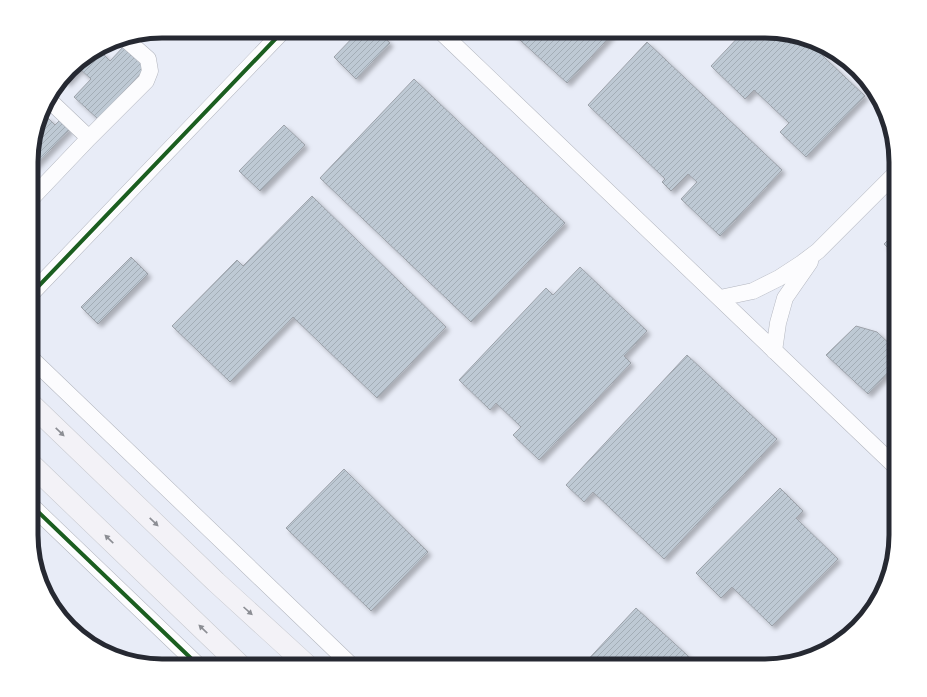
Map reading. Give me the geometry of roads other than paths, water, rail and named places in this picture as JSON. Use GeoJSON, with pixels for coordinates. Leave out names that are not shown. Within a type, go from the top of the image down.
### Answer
{"type":"FeatureCollection","features":[{"type":"Feature","properties":{"kind":"main road"},"geometry":{"type":"LineString","coordinates":[[38,411],[216,582],[300,659]]}},
{"type":"Feature","properties":{"kind":"main road"},"geometry":{"type":"LineString","coordinates":[[38,470],[234,659]]}},
{"type":"Feature","properties":{"kind":"street"},"geometry":{"type":"LineString","coordinates":[[38,287],[276,38]]}},
{"type":"Feature","properties":{"kind":"street"},"geometry":{"type":"LineString","coordinates":[[447,38],[889,460]]}},
{"type":"Feature","properties":{"kind":"street"},"geometry":{"type":"LineString","coordinates":[[38,192],[146,81],[150,71],[148,59],[129,42]]}},
{"type":"Feature","properties":{"kind":"street"},"geometry":{"type":"LineString","coordinates":[[53,104],[89,138]]}},
{"type":"Feature","properties":{"kind":"street"},"geometry":{"type":"LineString","coordinates":[[720,298],[753,291],[779,278],[802,263],[818,251],[889,180]]}},
{"type":"Feature","properties":{"kind":"street"},"geometry":{"type":"LineString","coordinates":[[774,351],[778,323],[784,298],[818,251]]}},
{"type":"Feature","properties":{"kind":"street"},"geometry":{"type":"LineString","coordinates":[[38,365],[345,659]]}},
{"type":"Feature","properties":{"kind":"street"},"geometry":{"type":"LineString","coordinates":[[38,512],[192,659]]}}]}
